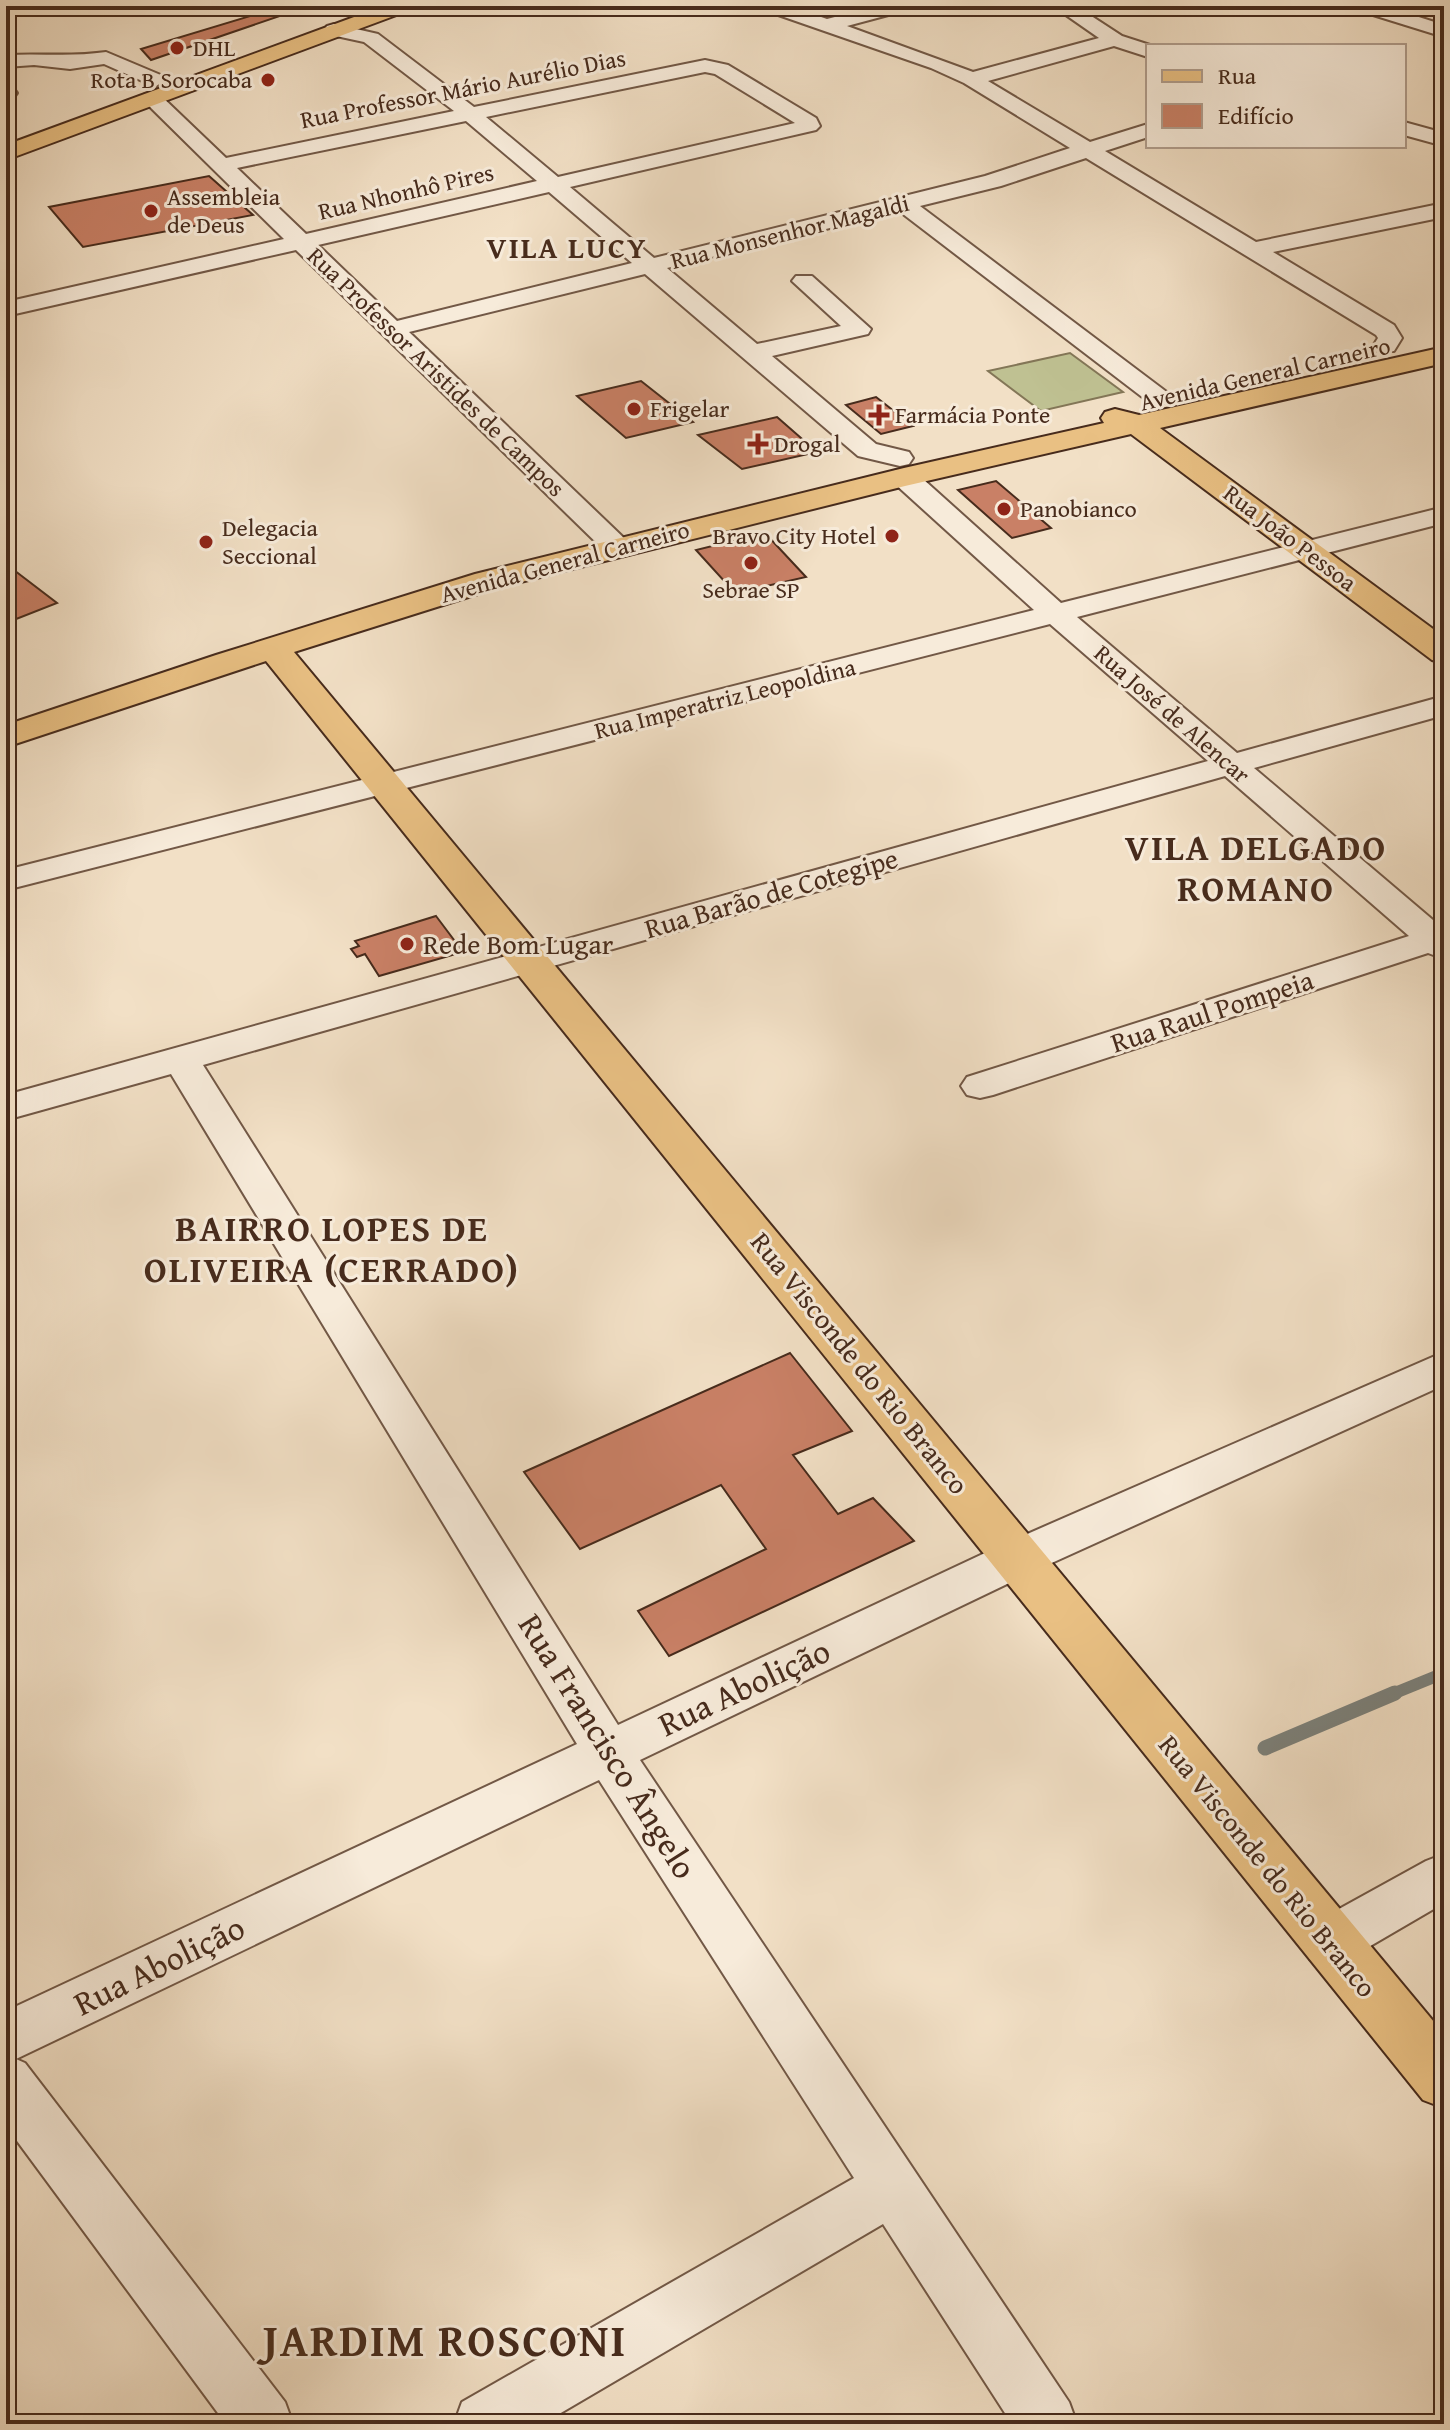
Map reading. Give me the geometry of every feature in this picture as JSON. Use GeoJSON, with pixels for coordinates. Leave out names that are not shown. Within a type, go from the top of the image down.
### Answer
{"type":"FeatureCollection","features":[{"type":"Feature","properties":{"kind":"main road"},"geometry":{"type":"LineString","coordinates":[[6,153],[292,30],[403,6]]}},
{"type":"Feature","properties":{"kind":"main road"},"geometry":{"type":"LineString","coordinates":[[6,133],[154,89],[351,19]]}},
{"type":"Feature","properties":{"kind":"main road","name":"Avenida General Carneiro"},"geometry":{"type":"LineString","coordinates":[[6,706],[211,639],[902,468],[1085,415],[1444,332]]}},
{"type":"Feature","properties":{"kind":"main road","name":"Avenida General Carneiro"},"geometry":{"type":"LineString","coordinates":[[902,468],[1135,423],[1444,355]]}},
{"type":"Feature","properties":{"kind":"main road","name":"Avenida General Carneiro"},"geometry":{"type":"LineString","coordinates":[[1085,415],[1135,423]]}},
{"type":"Feature","properties":{"kind":"main road","name":"Rua João Pessoa"},"geometry":{"type":"LineString","coordinates":[[1135,423],[1444,653]]}},
{"type":"Feature","properties":{"kind":"main road","name":"Avenida General Carneiro"},"geometry":{"type":"LineString","coordinates":[[6,737],[609,539]]}},
{"type":"Feature","properties":{"kind":"main road","name":"Rua Visconde do Rio Branco"},"geometry":{"type":"LineString","coordinates":[[273,648],[1444,2080]]}},
{"type":"Feature","properties":{"kind":"street"},"geometry":{"type":"LineString","coordinates":[[771,6],[938,64],[971,79],[1385,330],[1390,338],[1385,346]]}},
{"type":"Feature","properties":{"kind":"street"},"geometry":{"type":"LineString","coordinates":[[827,25],[900,6]]}},
{"type":"Feature","properties":{"kind":"street"},"geometry":{"type":"LineString","coordinates":[[1063,6],[1115,40],[1146,50]]}},
{"type":"Feature","properties":{"kind":"street"},"geometry":{"type":"LineString","coordinates":[[1364,6],[1441,28]]}},
{"type":"Feature","properties":{"kind":"street"},"geometry":{"type":"LineString","coordinates":[[351,19],[469,113],[867,450],[902,468]]}},
{"type":"Feature","properties":{"kind":"street"},"geometry":{"type":"LineString","coordinates":[[1398,42],[1441,28]]}},
{"type":"Feature","properties":{"kind":"street"},"geometry":{"type":"LineString","coordinates":[[971,79],[1115,40]]}},
{"type":"Feature","properties":{"kind":"street","name":"Rua Professor Aristides de Campos"},"geometry":{"type":"LineString","coordinates":[[6,61],[34,59],[70,63],[106,58],[154,89],[222,165],[609,539]]}},
{"type":"Feature","properties":{"kind":"street","name":"Rua Professor Mário Aurélio Dias"},"geometry":{"type":"LineString","coordinates":[[222,165],[469,113],[714,67],[809,122],[809,126]]}},
{"type":"Feature","properties":{"kind":"street","name":"Rua Nhonhô Pires"},"geometry":{"type":"LineString","coordinates":[[15,307],[809,126]]}},
{"type":"Feature","properties":{"kind":"street"},"geometry":{"type":"LineString","coordinates":[[1406,129],[1444,140]]}},
{"type":"Feature","properties":{"kind":"street","name":"Rua Monsenhor Magaldi"},"geometry":{"type":"LineString","coordinates":[[393,329],[993,181],[1146,131]]}},
{"type":"Feature","properties":{"kind":"street"},"geometry":{"type":"LineString","coordinates":[[904,204],[1159,398]]}},
{"type":"Feature","properties":{"kind":"street"},"geometry":{"type":"LineString","coordinates":[[1255,249],[1444,210]]}},
{"type":"Feature","properties":{"kind":"street"},"geometry":{"type":"LineString","coordinates":[[753,353],[859,329],[804,281]]}},
{"type":"Feature","properties":{"kind":"street","name":"Rua José de Alencar"},"geometry":{"type":"LineString","coordinates":[[902,468],[1058,616],[1441,941]]}},
{"type":"Feature","properties":{"kind":"street","name":"Rua Imperatriz Leopoldina"},"geometry":{"type":"LineString","coordinates":[[6,880],[1058,616],[1444,515]]}},
{"type":"Feature","properties":{"kind":"street","name":"Rua Barão de Cotegipe"},"geometry":{"type":"LineString","coordinates":[[6,1108],[1444,705]]}},
{"type":"Feature","properties":{"kind":"street","name":"Rua Raul Pompeia"},"geometry":{"type":"LineString","coordinates":[[980,1086],[1441,941]]}},
{"type":"Feature","properties":{"kind":"street","name":"Rua Francisco Ângelo"},"geometry":{"type":"LineString","coordinates":[[181,1060],[609,1751],[1047,2424]]}},
{"type":"Feature","properties":{"kind":"street","name":"Rua Abolição"},"geometry":{"type":"LineString","coordinates":[[6,2038],[1018,1558],[1444,1367]]}},
{"type":"Feature","properties":{"kind":"street"},"geometry":{"type":"LineString","coordinates":[[1329,1942],[1444,1877]]}},
{"type":"Feature","properties":{"kind":"street"},"geometry":{"type":"LineString","coordinates":[[6,2081],[263,2424]]}},
{"type":"Feature","properties":{"kind":"street"},"geometry":{"type":"LineString","coordinates":[[484,2424],[891,2188]]}},
{"type":"Feature","properties":{"kind":"green space"},"geometry":{"type":"Polygon","coordinates":[[[1070,353],[1123,392],[1041,411],[988,371],[1070,353]]]}},
{"type":"Feature","properties":{"kind":"building"},"geometry":{"type":"Polygon","coordinates":[[[283,6],[309,6],[151,60],[141,49],[283,6]]]}},
{"type":"Feature","properties":{"kind":"building","name":"Assembleia de Deus"},"geometry":{"type":"Polygon","coordinates":[[[209,176],[253,215],[83,247],[49,207],[209,176]]]}},
{"type":"Feature","properties":{"kind":"building","name":"Frigelar"},"geometry":{"type":"Polygon","coordinates":[[[641,381],[693,422],[626,438],[577,396],[641,381]]]}},
{"type":"Feature","properties":{"kind":"building","name":"Farmácia Ponte"},"geometry":{"type":"Polygon","coordinates":[[[876,397],[913,426],[881,434],[846,405],[876,397]]]}},
{"type":"Feature","properties":{"kind":"building","name":"Drogal"},"geometry":{"type":"Polygon","coordinates":[[[777,417],[817,452],[742,469],[698,435],[777,417]]]}},
{"type":"Feature","properties":{"kind":"building","name":"Panobianco"},"geometry":{"type":"Polygon","coordinates":[[[996,481],[1051,528],[1012,538],[958,490],[996,481]]]}},
{"type":"Feature","properties":{"kind":"building","name":"Sebrae SP"},"geometry":{"type":"Polygon","coordinates":[[[765,533],[806,577],[735,593],[696,550],[765,533]]]}},
{"type":"Feature","properties":{"kind":"building"},"geometry":{"type":"Polygon","coordinates":[[[6,564],[57,603],[6,623],[6,564]]]}},
{"type":"Feature","properties":{"kind":"building","name":"Rede Bom Lugar"},"geometry":{"type":"Polygon","coordinates":[[[436,916],[463,952],[379,976],[365,954],[357,957],[351,949],[359,946],[355,941],[436,916]]]}},
{"type":"Feature","properties":{"kind":"building"},"geometry":{"type":"Polygon","coordinates":[[[790,1353],[852,1431],[793,1455],[838,1514],[873,1498],[914,1541],[669,1656],[638,1611],[766,1549],[721,1485],[580,1549],[524,1472],[790,1353]]]}},
{"type":"Feature","properties":{"kind":"waterway"},"geometry":{"type":"LineString","coordinates":[[1390,1695],[1444,1673]]}},
{"type":"Feature","properties":{"kind":"waterway"},"geometry":{"type":"LineString","coordinates":[[1265,1748],[1395,1693]]}},
{"type":"Feature","properties":{"kind":"place","name":"DHL"},"geometry":{"type":"Point","coordinates":[177,48]}},
{"type":"Feature","properties":{"kind":"place","name":"Rota B Sorocaba"},"geometry":{"type":"Point","coordinates":[268,80]}},
{"type":"Feature","properties":{"kind":"place","name":"Assembleia de Deus"},"geometry":{"type":"Point","coordinates":[151,211]}},
{"type":"Feature","properties":{"kind":"place","name":"Frigelar"},"geometry":{"type":"Point","coordinates":[634,409]}},
{"type":"Feature","properties":{"kind":"place","name":"Farmácia Ponte"},"geometry":{"type":"Point","coordinates":[879,415]}},
{"type":"Feature","properties":{"kind":"place","name":"Drogal"},"geometry":{"type":"Point","coordinates":[758,444]}},
{"type":"Feature","properties":{"kind":"place","name":"Panobianco"},"geometry":{"type":"Point","coordinates":[1004,509]}},
{"type":"Feature","properties":{"kind":"place","name":"Bravo City Hotel"},"geometry":{"type":"Point","coordinates":[892,536]}},
{"type":"Feature","properties":{"kind":"place","name":"Delegacia Seccional"},"geometry":{"type":"Point","coordinates":[206,542]}},
{"type":"Feature","properties":{"kind":"place","name":"Sebrae SP"},"geometry":{"type":"Point","coordinates":[751,563]}},
{"type":"Feature","properties":{"kind":"place","name":"Rede Bom Lugar"},"geometry":{"type":"Point","coordinates":[407,944]}},
{"type":"Feature","properties":{"kind":"district","name":"VILA LUCY"},"geometry":{"type":"Point","coordinates":[567,248]}},
{"type":"Feature","properties":{"kind":"district","name":"VILA DELGADO ROMANO"},"geometry":{"type":"Point","coordinates":[1256,868]}},
{"type":"Feature","properties":{"kind":"district","name":"BAIRRO LOPES DE OLIVEIRA (CERRADO)"},"geometry":{"type":"Point","coordinates":[332,1248]}},
{"type":"Feature","properties":{"kind":"district","name":"JARDIM ROSCONI"},"geometry":{"type":"Point","coordinates":[445,2341]}}]}
